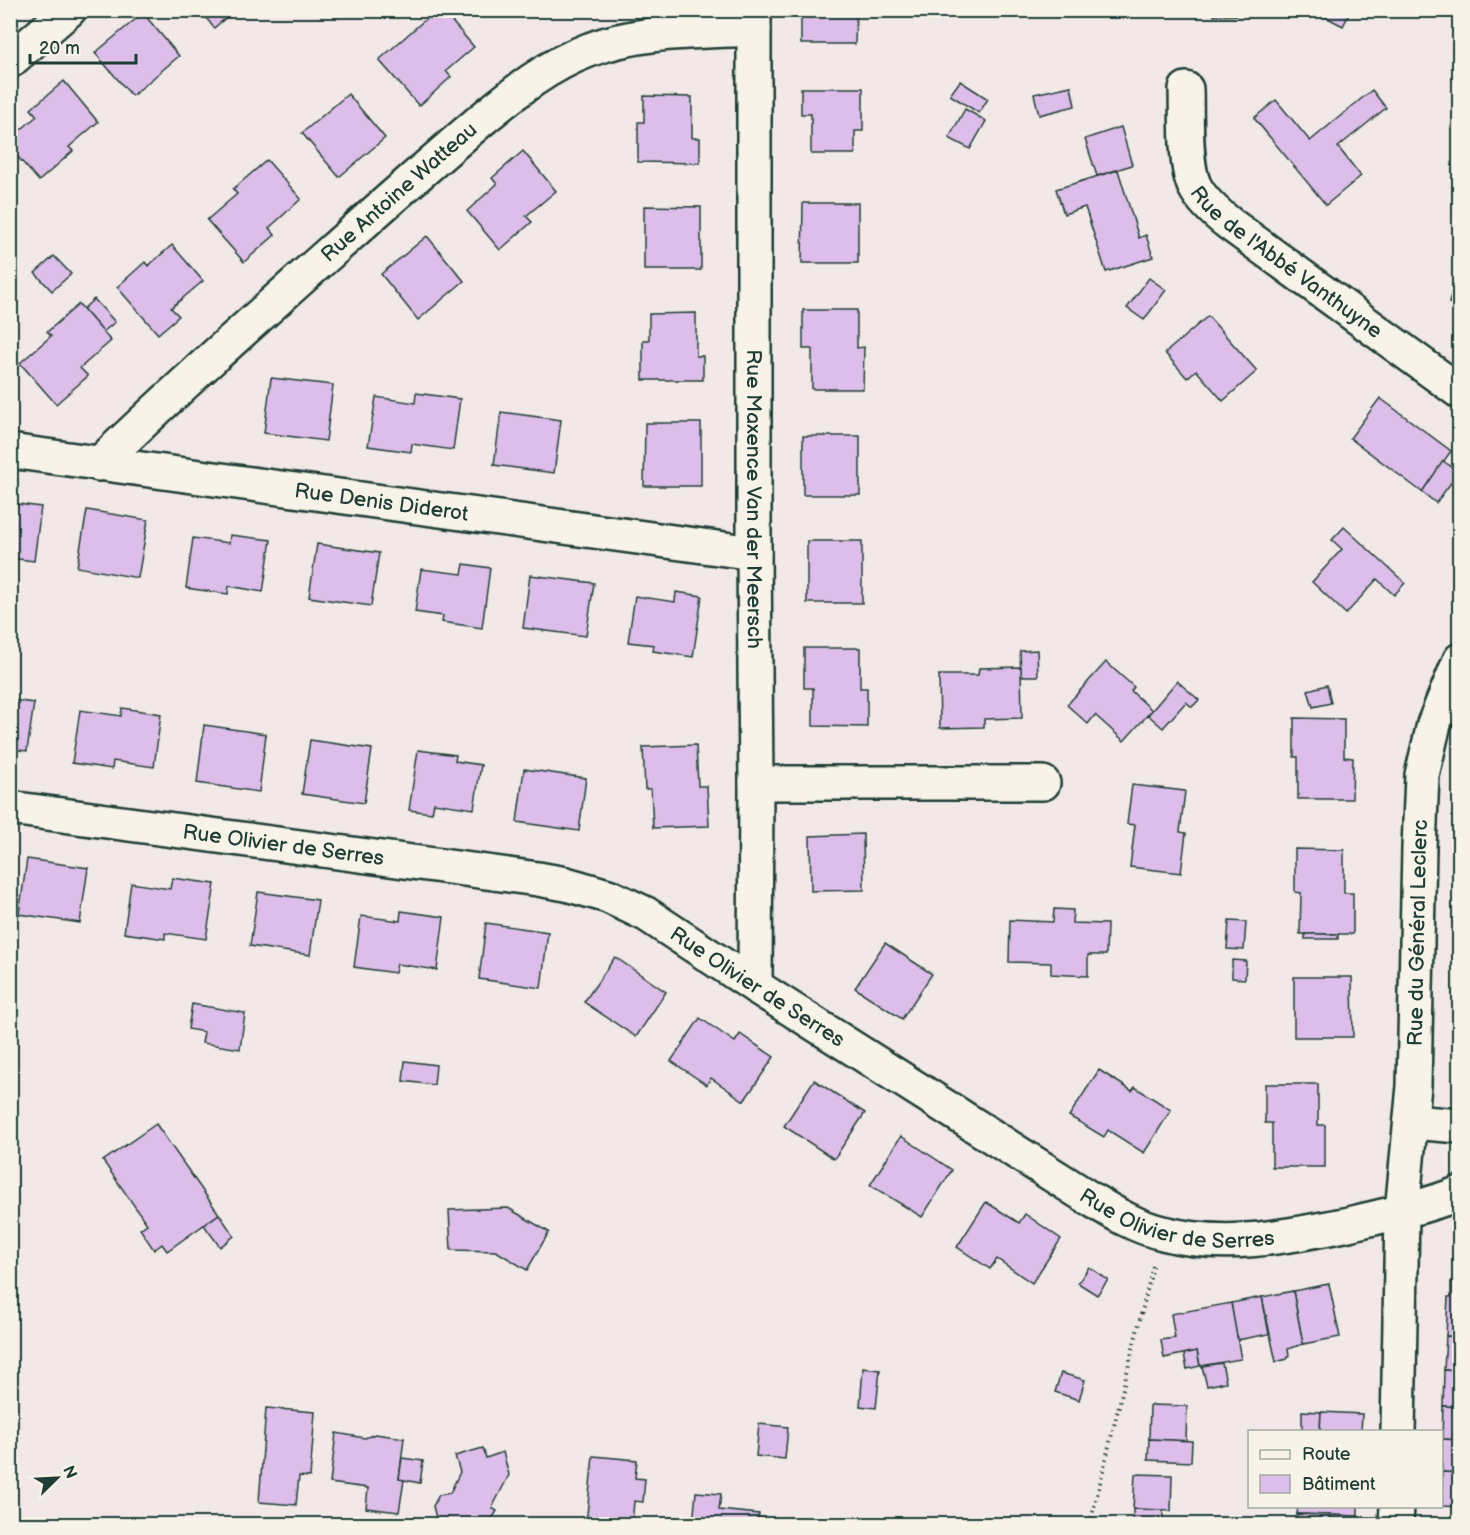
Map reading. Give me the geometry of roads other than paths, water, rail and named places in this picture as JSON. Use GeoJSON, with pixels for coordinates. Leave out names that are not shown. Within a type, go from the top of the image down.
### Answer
{"type":"FeatureCollection","features":[{"type":"Feature","properties":{"kind":"street"},"geometry":{"type":"LineString","coordinates":[[10,61],[69,10]]}},
{"type":"Feature","properties":{"kind":"street","name":"Rue Antoine Watteau"},"geometry":{"type":"LineString","coordinates":[[99,464],[175,391],[446,150],[537,76],[588,50],[619,40],[754,20]]}},
{"type":"Feature","properties":{"kind":"street","name":"Rue Maxence Van der Meersch"},"geometry":{"type":"LineString","coordinates":[[754,20],[755,986]]}},
{"type":"Feature","properties":{"kind":"street","name":"Rue de l'Abbé Vanthuyne"},"geometry":{"type":"LineString","coordinates":[[1186,89],[1190,168],[1194,186],[1204,200],[1230,224],[1460,392]]}},
{"type":"Feature","properties":{"kind":"street","name":"Rue Denis Diderot"},"geometry":{"type":"LineString","coordinates":[[10,451],[754,553]]}},
{"type":"Feature","properties":{"kind":"street","name":"Rue du Général Leclerc"},"geometry":{"type":"LineString","coordinates":[[1398,1430],[1402,1212],[1411,1122],[1422,775],[1434,724],[1460,660]]}},
{"type":"Feature","properties":{"kind":"street"},"geometry":{"type":"LineString","coordinates":[[756,783],[1043,783]]}},
{"type":"Feature","properties":{"kind":"street","name":"Rue Olivier de Serres"},"geometry":{"type":"LineString","coordinates":[[10,808],[566,884],[608,896],[637,909],[1089,1198],[1139,1226],[1162,1233],[1208,1241],[1265,1239],[1321,1230],[1402,1212],[1460,1193]]}},
{"type":"Feature","properties":{"kind":"street"},"geometry":{"type":"LineString","coordinates":[[1411,1122],[1460,1126]]}},
{"type":"Feature","properties":{"kind":"street"},"geometry":{"type":"LineString","coordinates":[[1396,1508],[1396,1524]]}}]}
